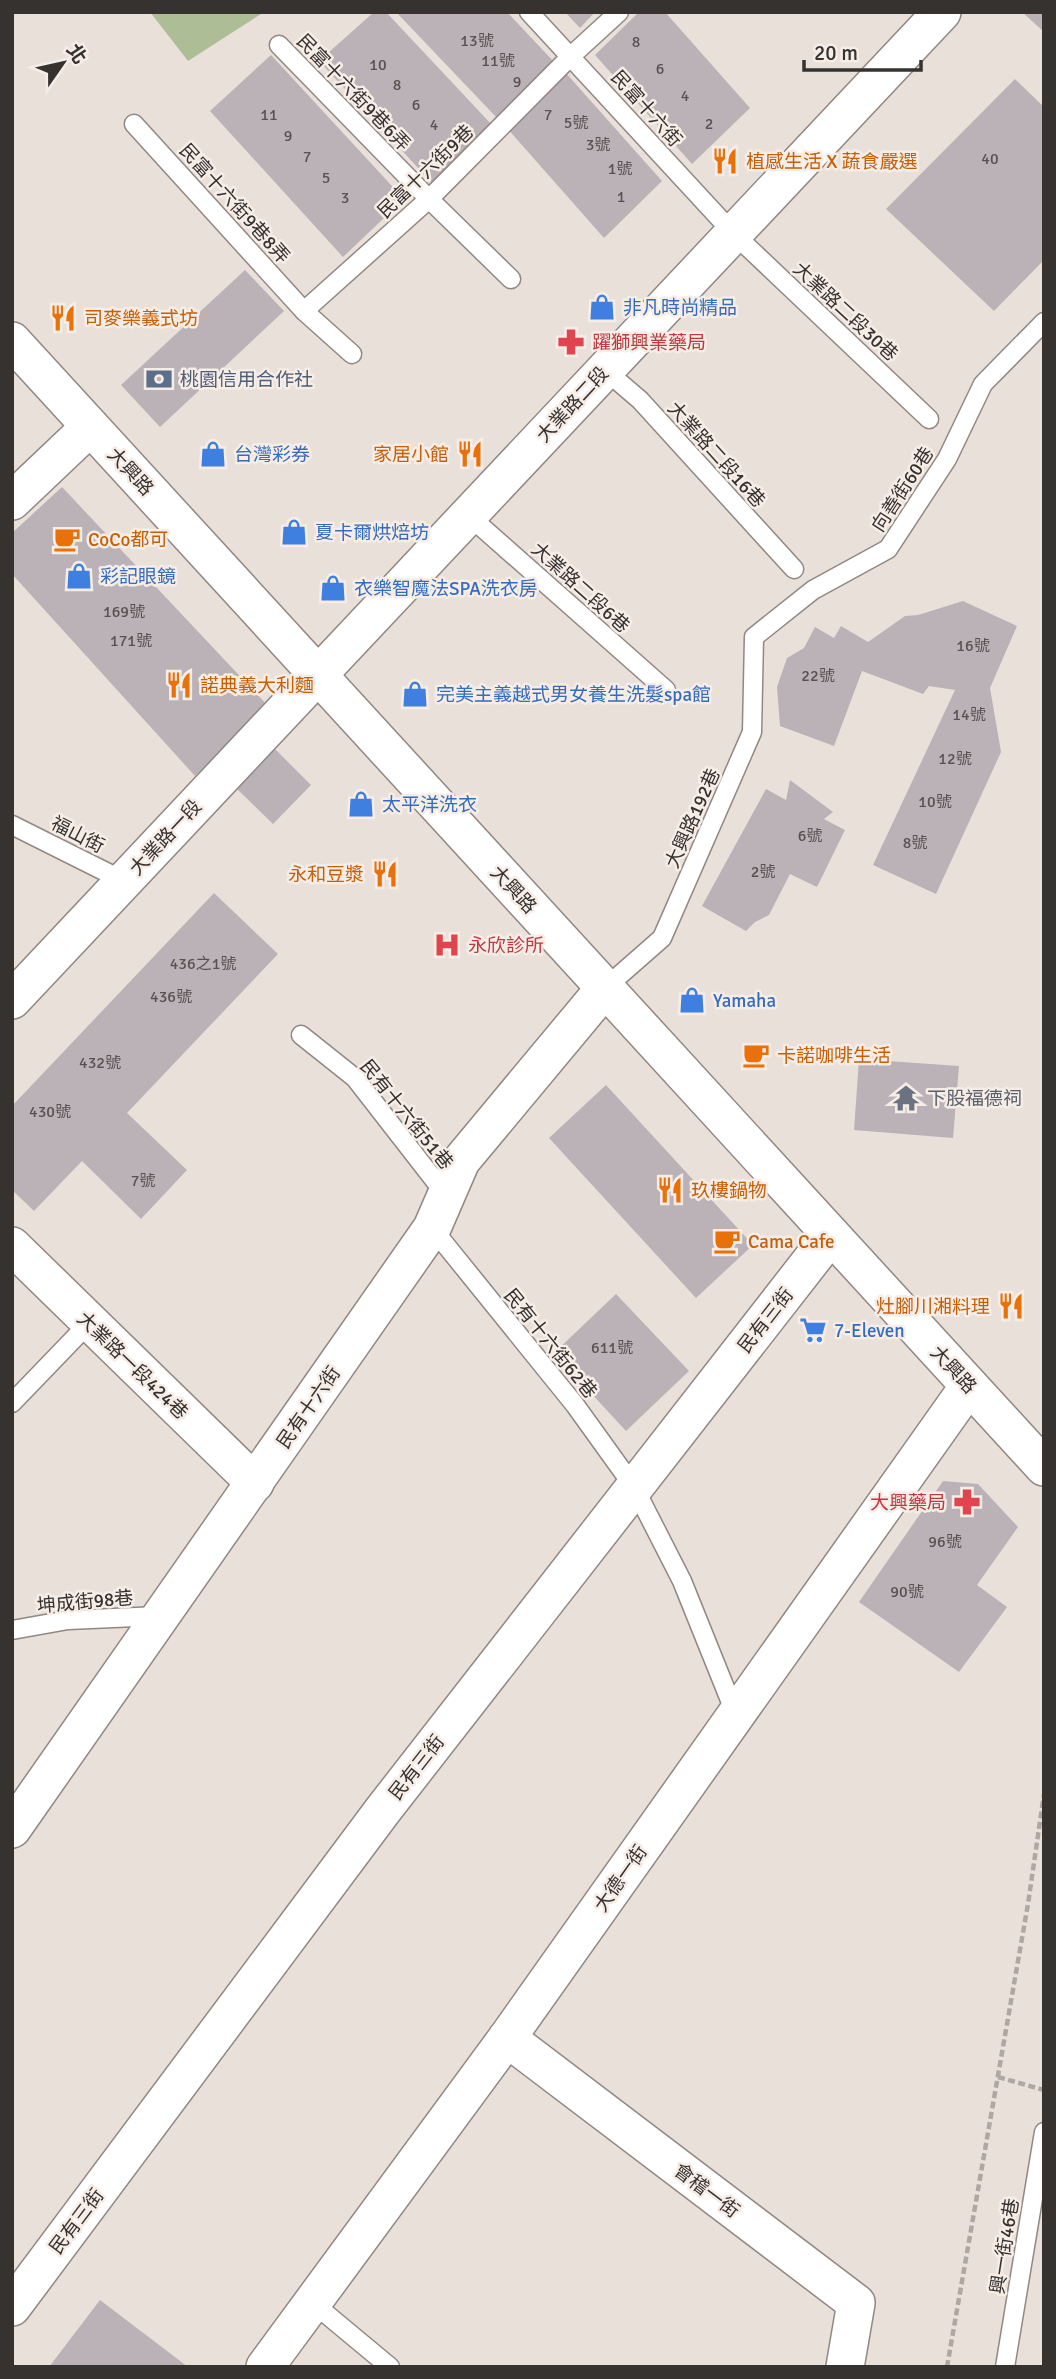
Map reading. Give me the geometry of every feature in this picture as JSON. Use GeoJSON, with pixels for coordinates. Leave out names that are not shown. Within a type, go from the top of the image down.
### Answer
{"type":"FeatureCollection","features":[{"type":"Feature","properties":{"kind":"street","name":"大業路二段"},"geometry":{"type":"LineString","coordinates":[[317,674],[942,12]]}},
{"type":"Feature","properties":{"kind":"street","name":"大興路"},"geometry":{"type":"LineString","coordinates":[[12,341],[1044,1467]]}},
{"type":"Feature","properties":{"kind":"street"},"geometry":{"type":"LineString","coordinates":[[12,501],[90,426]]}},
{"type":"Feature","properties":{"kind":"street","name":"大業路一段"},"geometry":{"type":"LineString","coordinates":[[12,1000],[317,674]]}},
{"type":"Feature","properties":{"kind":"street","name":"民有十六街"},"geometry":{"type":"LineString","coordinates":[[12,1829],[432,1228],[461,1161],[605,988]]}},
{"type":"Feature","properties":{"kind":"street","name":"民有三街"},"geometry":{"type":"LineString","coordinates":[[12,2307],[383,1810],[831,1235]]}},
{"type":"Feature","properties":{"kind":"street","name":"大業路一段424巷"},"geometry":{"type":"LineString","coordinates":[[12,1246],[255,1483]]}},
{"type":"Feature","properties":{"kind":"street","name":"大德一街"},"geometry":{"type":"LineString","coordinates":[[265,2367],[507,2038],[969,1385]]}},
{"type":"Feature","properties":{"kind":"street","name":"會稽一街"},"geometry":{"type":"LineString","coordinates":[[507,2038],[856,2303],[845,2367]]}},
{"type":"Feature","properties":{"kind":"lane","name":"民富十六街"},"geometry":{"type":"LineString","coordinates":[[529,12],[733,234]]}},
{"type":"Feature","properties":{"kind":"lane","name":"民富十六街9巷"},"geometry":{"type":"LineString","coordinates":[[304,311],[429,199],[571,56],[619,12]]}},
{"type":"Feature","properties":{"kind":"lane","name":"民富十六街9巷6弄"},"geometry":{"type":"LineString","coordinates":[[279,45],[511,279]]}},
{"type":"Feature","properties":{"kind":"lane","name":"民富十六街9巷8弄"},"geometry":{"type":"LineString","coordinates":[[134,124],[304,311],[352,354]]}},
{"type":"Feature","properties":{"kind":"lane","name":"大業路二段30巷"},"geometry":{"type":"LineString","coordinates":[[733,234],[929,419]]}},
{"type":"Feature","properties":{"kind":"lane","name":"向善街60巷"},"geometry":{"type":"LineString","coordinates":[[754,637],[813,590],[888,549],[947,459],[983,384],[1044,322]]}},
{"type":"Feature","properties":{"kind":"lane","name":"大業路二段16巷"},"geometry":{"type":"LineString","coordinates":[[605,370],[640,400],[794,569]]}},
{"type":"Feature","properties":{"kind":"lane","name":"大業路二段6巷"},"geometry":{"type":"LineString","coordinates":[[468,515],[666,690]]}},
{"type":"Feature","properties":{"kind":"lane","name":"大興路192巷"},"geometry":{"type":"LineString","coordinates":[[605,988],[662,937],[747,744],[752,732],[754,637]]}},
{"type":"Feature","properties":{"kind":"lane","name":"福山街"},"geometry":{"type":"LineString","coordinates":[[12,825],[124,881]]}},
{"type":"Feature","properties":{"kind":"lane","name":"民有十六街51巷"},"geometry":{"type":"LineString","coordinates":[[301,1035],[355,1078],[446,1195]]}},
{"type":"Feature","properties":{"kind":"lane","name":"民有十六街62巷"},"geometry":{"type":"LineString","coordinates":[[432,1228],[575,1405],[634,1487],[682,1581],[736,1715]]}},
{"type":"Feature","properties":{"kind":"lane"},"geometry":{"type":"LineString","coordinates":[[12,1404],[90,1322]]}},
{"type":"Feature","properties":{"kind":"lane","name":"坤成街98巷"},"geometry":{"type":"LineString","coordinates":[[12,1630],[68,1620],[163,1615]]}},
{"type":"Feature","properties":{"kind":"lane","name":"興一街46巷"},"geometry":{"type":"LineString","coordinates":[[1005,2367],[1044,2132]]}},
{"type":"Feature","properties":{"kind":"lane"},"geometry":{"type":"LineString","coordinates":[[313,2303],[390,2367]]}},
{"type":"Feature","properties":{"kind":"path"},"geometry":{"type":"LineString","coordinates":[[947,2367],[1028,1904],[1044,1794]]}},
{"type":"Feature","properties":{"kind":"path"},"geometry":{"type":"LineString","coordinates":[[998,2077],[1044,2090]]}},
{"type":"Feature","properties":{"kind":"green space"},"geometry":{"type":"Polygon","coordinates":[[[150,12],[264,12],[188,61],[150,12]]]}},
{"type":"Feature","properties":{"kind":"building"},"geometry":{"type":"Polygon","coordinates":[[[374,12],[386,12],[492,125],[432,183],[319,61],[374,12]]]}},
{"type":"Feature","properties":{"kind":"building"},"geometry":{"type":"Polygon","coordinates":[[[396,12],[507,12],[555,63],[498,119],[396,12]]]}},
{"type":"Feature","properties":{"kind":"building"},"geometry":{"type":"Polygon","coordinates":[[[565,12],[595,12],[580,28],[565,12]]]}},
{"type":"Feature","properties":{"kind":"building"},"geometry":{"type":"Polygon","coordinates":[[[639,12],[665,12],[750,108],[692,164],[595,55],[639,12]]]}},
{"type":"Feature","properties":{"kind":"building"},"geometry":{"type":"Polygon","coordinates":[[[1022,12],[1044,12],[1044,32],[1022,12]]]}},
{"type":"Feature","properties":{"kind":"building"},"geometry":{"type":"Polygon","coordinates":[[[271,55],[404,199],[343,257],[210,111],[271,55]]]}},
{"type":"Feature","properties":{"kind":"building"},"geometry":{"type":"Polygon","coordinates":[[[565,72],[662,181],[604,238],[507,128],[565,72]]]}},
{"type":"Feature","properties":{"kind":"building"},"geometry":{"type":"Polygon","coordinates":[[[1015,79],[1044,107],[1044,260],[994,311],[886,209],[1015,79]]]}},
{"type":"Feature","properties":{"kind":"building"},"geometry":{"type":"Polygon","coordinates":[[[245,270],[284,311],[160,427],[121,385],[245,270]]]}},
{"type":"Feature","properties":{"kind":"building"},"geometry":{"type":"Polygon","coordinates":[[[62,487],[269,707],[195,776],[12,574],[12,533],[62,487]]]}},
{"type":"Feature","properties":{"kind":"building"},"geometry":{"type":"Polygon","coordinates":[[[963,601],[1017,626],[990,688],[1001,752],[936,894],[873,865],[955,690],[929,686],[923,694],[862,671],[834,746],[780,726],[777,687],[787,658],[804,648],[815,627],[834,638],[841,626],[868,642],[905,616],[918,615],[963,601]]]}},
{"type":"Feature","properties":{"kind":"building"},"geometry":{"type":"Polygon","coordinates":[[[272,746],[311,785],[273,824],[233,785],[272,746]]]}},
{"type":"Feature","properties":{"kind":"building"},"geometry":{"type":"Polygon","coordinates":[[[790,780],[833,812],[824,819],[845,830],[817,887],[790,874],[769,915],[755,922],[746,931],[702,906],[766,789],[786,800],[790,780]]]}},
{"type":"Feature","properties":{"kind":"building"},"geometry":{"type":"Polygon","coordinates":[[[214,893],[278,954],[127,1113],[187,1170],[141,1219],[82,1161],[34,1211],[12,1190],[12,1106],[214,893]]]}},
{"type":"Feature","properties":{"kind":"building","name":"下股福德祠"},"geometry":{"type":"Polygon","coordinates":[[[859,1059],[959,1066],[953,1138],[854,1130],[859,1059]]]}},
{"type":"Feature","properties":{"kind":"building"},"geometry":{"type":"Polygon","coordinates":[[[606,1085],[753,1245],[696,1298],[549,1138],[606,1085]]]}},
{"type":"Feature","properties":{"kind":"building"},"geometry":{"type":"Polygon","coordinates":[[[616,1294],[689,1371],[626,1431],[554,1353],[616,1294]]]}},
{"type":"Feature","properties":{"kind":"building"},"geometry":{"type":"Polygon","coordinates":[[[943,1481],[978,1484],[1018,1527],[977,1585],[1007,1607],[959,1672],[859,1602],[943,1481]]]}},
{"type":"Feature","properties":{"kind":"building"},"geometry":{"type":"Polygon","coordinates":[[[100,2300],[188,2367],[49,2367],[100,2300]]]}},
{"type":"Feature","properties":{"kind":"place","name":"植感生活 X 蔬食嚴選"},"geometry":{"type":"Point","coordinates":[725,161]}},
{"type":"Feature","properties":{"kind":"place","name":"非凡時尚精品"},"geometry":{"type":"Point","coordinates":[602,307]}},
{"type":"Feature","properties":{"kind":"place","name":"司麥樂義式坊"},"geometry":{"type":"Point","coordinates":[63,318]}},
{"type":"Feature","properties":{"kind":"place","name":"躍獅興業藥局"},"geometry":{"type":"Point","coordinates":[571,342]}},
{"type":"Feature","properties":{"kind":"place","name":"桃園信用合作社"},"geometry":{"type":"Point","coordinates":[159,379]}},
{"type":"Feature","properties":{"kind":"place","name":"台灣彩券"},"geometry":{"type":"Point","coordinates":[213,454]}},
{"type":"Feature","properties":{"kind":"place","name":"家居小館"},"geometry":{"type":"Point","coordinates":[470,454]}},
{"type":"Feature","properties":{"kind":"place","name":"夏卡爾烘焙坊"},"geometry":{"type":"Point","coordinates":[294,532]}},
{"type":"Feature","properties":{"kind":"place","name":"CoCo都可"},"geometry":{"type":"Point","coordinates":[67,539]}},
{"type":"Feature","properties":{"kind":"place","name":"彩記眼鏡"},"geometry":{"type":"Point","coordinates":[79,576]}},
{"type":"Feature","properties":{"kind":"place","name":"衣樂智魔法SPA洗衣房"},"geometry":{"type":"Point","coordinates":[333,588]}},
{"type":"Feature","properties":{"kind":"place","name":"諾典義大利麵"},"geometry":{"type":"Point","coordinates":[179,685]}},
{"type":"Feature","properties":{"kind":"place","name":"完美主義越式男女養生洗髮spa館"},"geometry":{"type":"Point","coordinates":[415,694]}},
{"type":"Feature","properties":{"kind":"place","name":"太平洋洗衣"},"geometry":{"type":"Point","coordinates":[361,804]}},
{"type":"Feature","properties":{"kind":"place","name":"永和豆漿"},"geometry":{"type":"Point","coordinates":[385,874]}},
{"type":"Feature","properties":{"kind":"place","name":"永欣診所"},"geometry":{"type":"Point","coordinates":[447,945]}},
{"type":"Feature","properties":{"kind":"place","name":"Yamaha"},"geometry":{"type":"Point","coordinates":[692,1000]}},
{"type":"Feature","properties":{"kind":"place","name":"卡諾咖啡生活"},"geometry":{"type":"Point","coordinates":[756,1055]}},
{"type":"Feature","properties":{"kind":"place","name":"下股福德祠"},"geometry":{"type":"Point","coordinates":[906,1098]}},
{"type":"Feature","properties":{"kind":"place","name":"玖樓鍋物"},"geometry":{"type":"Point","coordinates":[670,1190]}},
{"type":"Feature","properties":{"kind":"place","name":"Cama Cafe"},"geometry":{"type":"Point","coordinates":[727,1241]}},
{"type":"Feature","properties":{"kind":"place","name":"灶腳川湘料理"},"geometry":{"type":"Point","coordinates":[1011,1306]}},
{"type":"Feature","properties":{"kind":"place","name":"7-Eleven"},"geometry":{"type":"Point","coordinates":[813,1330]}},
{"type":"Feature","properties":{"kind":"place","name":"大興藥局"},"geometry":{"type":"Point","coordinates":[967,1502]}}]}
